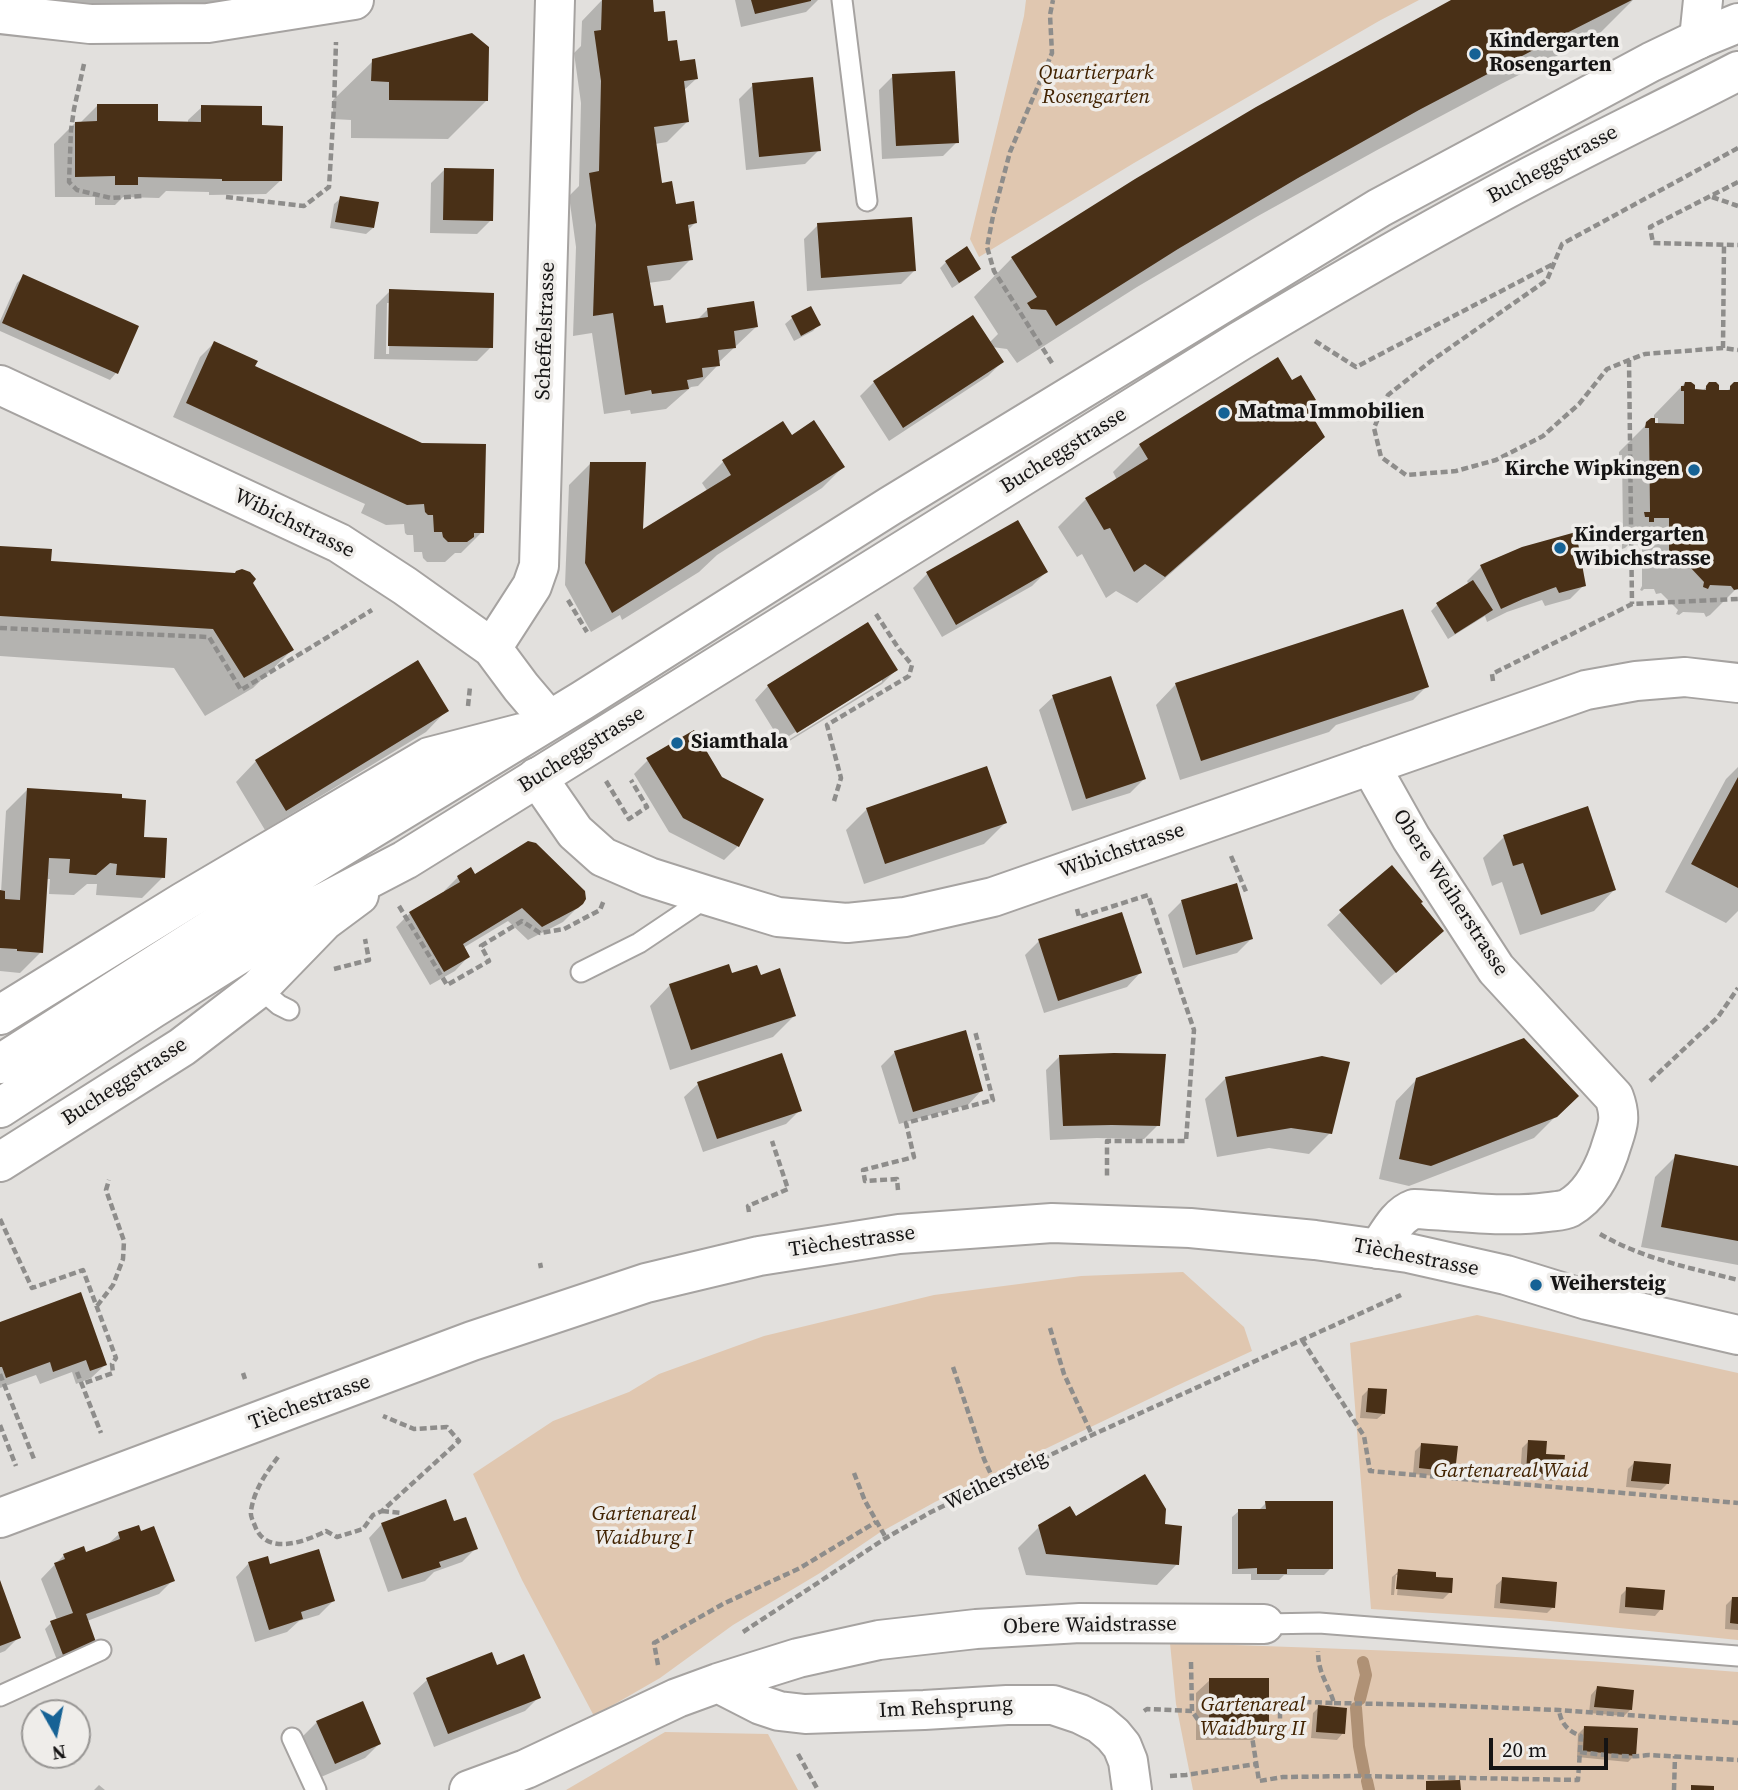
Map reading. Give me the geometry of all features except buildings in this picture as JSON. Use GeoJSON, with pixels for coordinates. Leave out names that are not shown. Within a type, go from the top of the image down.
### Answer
{"type":"FeatureCollection","features":[{"type":"Feature","properties":{"kind":"street"},"geometry":{"type":"LineString","coordinates":[[0,14],[90,24],[208,23],[354,0]]}},
{"type":"Feature","properties":{"kind":"street","name":"Scheffelstrasse"},"geometry":{"type":"LineString","coordinates":[[480,640],[532,586],[539,566],[555,0]]}},
{"type":"Feature","properties":{"kind":"street"},"geometry":{"type":"LineString","coordinates":[[1699,38],[1703,0]]}},
{"type":"Feature","properties":{"kind":"street","name":"Bucheggstrasse"},"geometry":{"type":"LineString","coordinates":[[0,1064],[294,876],[541,725],[902,498],[1379,208],[1651,62],[1699,38],[1738,23]]}},
{"type":"Feature","properties":{"kind":"street","name":"Bucheggstrasse"},"geometry":{"type":"LineString","coordinates":[[0,1108],[152,1009],[315,908],[405,860],[1240,341],[1368,265],[1490,198],[1738,71]]}},
{"type":"Feature","properties":{"kind":"street","name":"Wibichstrasse"},"geometry":{"type":"LineString","coordinates":[[0,385],[339,543],[480,640],[521,687],[541,725]]}},
{"type":"Feature","properties":{"kind":"street","name":"Wibichstrasse"},"geometry":{"type":"LineString","coordinates":[[537,777],[575,832],[603,857],[649,877],[778,917],[847,923],[905,916],[981,900],[1586,690],[1636,681],[1685,677],[1738,683]]}},
{"type":"Feature","properties":{"kind":"street","name":"Bucheggstrasse"},"geometry":{"type":"LineString","coordinates":[[0,1015],[183,902],[429,757],[541,725]]}},
{"type":"Feature","properties":{"kind":"street","name":"Obere Weiherstrasse"},"geometry":{"type":"LineString","coordinates":[[1370,765],[1411,838],[1496,969],[1614,1097],[1619,1110]]}},
{"type":"Feature","properties":{"kind":"street","name":"Bucheggstrasse"},"geometry":{"type":"LineString","coordinates":[[0,1161],[182,1047],[274,999],[324,921],[405,860]]}},
{"type":"Feature","properties":{"kind":"street"},"geometry":{"type":"LineString","coordinates":[[1378,1249],[1398,1220],[1414,1209],[1498,1215],[1567,1210],[1585,1197],[1604,1169],[1618,1124],[1619,1110]]}},
{"type":"Feature","properties":{"kind":"street","name":"Tièchestrasse"},"geometry":{"type":"LineString","coordinates":[[0,1518],[484,1337],[646,1283],[759,1256],[899,1234],[1052,1223],[1190,1228],[1315,1240],[1408,1253],[1506,1275],[1587,1300],[1738,1335]]}},
{"type":"Feature","properties":{"kind":"street","name":"Obere Waidstrasse"},"geometry":{"type":"LineString","coordinates":[[469,1790],[526,1769],[677,1698],[798,1658],[879,1640],[976,1629],[1080,1623],[1265,1625]]}},
{"type":"Feature","properties":{"kind":"street","name":"Im Rehsprung"},"geometry":{"type":"LineString","coordinates":[[718,1683],[761,1706],[805,1714],[1007,1704],[1053,1705],[1100,1724],[1113,1735],[1128,1760],[1132,1784]]}},
{"type":"Feature","properties":{"kind":"lane"},"geometry":{"type":"LineString","coordinates":[[842,0],[867,201]]}},
{"type":"Feature","properties":{"kind":"lane"},"geometry":{"type":"LineString","coordinates":[[581,972],[639,943],[709,896]]}},
{"type":"Feature","properties":{"kind":"lane","name":"Obere Waidstrasse"},"geometry":{"type":"LineString","coordinates":[[1265,1625],[1319,1623],[1738,1656]]}},
{"type":"Feature","properties":{"kind":"lane"},"geometry":{"type":"LineString","coordinates":[[0,1696],[101,1650]]}},
{"type":"Feature","properties":{"kind":"lane"},"geometry":{"type":"LineString","coordinates":[[292,1738],[316,1790]]}},
{"type":"Feature","properties":{"kind":"path"},"geometry":{"type":"LineString","coordinates":[[1052,363],[995,271],[987,247],[1010,152],[1052,53],[1050,15],[1054,0]]}},
{"type":"Feature","properties":{"kind":"path"},"geometry":{"type":"LineString","coordinates":[[226,197],[303,206],[330,187],[335,34]]}},
{"type":"Feature","properties":{"kind":"path"},"geometry":{"type":"LineString","coordinates":[[85,63],[71,130],[69,182],[77,190],[111,198],[144,197]]}},
{"type":"Feature","properties":{"kind":"path"},"geometry":{"type":"LineString","coordinates":[[1738,148],[1562,244],[1547,280],[1431,361],[1388,395],[1374,428],[1381,457],[1406,475],[1456,471],[1496,460],[1543,436],[1579,404],[1607,369],[1645,354],[1723,348],[1738,350]]}},
{"type":"Feature","properties":{"kind":"path"},"geometry":{"type":"LineString","coordinates":[[1738,183],[1650,227],[1653,243],[1738,246]]}},
{"type":"Feature","properties":{"kind":"path"},"geometry":{"type":"LineString","coordinates":[[1711,197],[1738,206]]}},
{"type":"Feature","properties":{"kind":"path"},"geometry":{"type":"LineString","coordinates":[[1723,348],[1724,246]]}},
{"type":"Feature","properties":{"kind":"path"},"geometry":{"type":"LineString","coordinates":[[1314,340],[1356,367],[1554,264]]}},
{"type":"Feature","properties":{"kind":"path"},"geometry":{"type":"LineString","coordinates":[[1629,360],[1632,604]]}},
{"type":"Feature","properties":{"kind":"path"},"geometry":{"type":"LineString","coordinates":[[564,592],[587,632]]}},
{"type":"Feature","properties":{"kind":"path"},"geometry":{"type":"LineString","coordinates":[[1497,720],[1492,674],[1632,604],[1738,599]]}},
{"type":"Feature","properties":{"kind":"path"},"geometry":{"type":"LineString","coordinates":[[0,628],[209,637],[241,690],[377,607]]}},
{"type":"Feature","properties":{"kind":"path"},"geometry":{"type":"LineString","coordinates":[[834,801],[841,778],[827,725],[909,676],[912,665],[874,611]]}},
{"type":"Feature","properties":{"kind":"path"},"geometry":{"type":"LineString","coordinates":[[612,792],[629,818],[647,807],[631,780]]}},
{"type":"Feature","properties":{"kind":"path"},"geometry":{"type":"LineString","coordinates":[[1234,861],[1247,894]]}},
{"type":"Feature","properties":{"kind":"path"},"geometry":{"type":"LineString","coordinates":[[394,899],[447,985],[489,961],[481,946],[522,921],[540,933],[564,929],[600,910],[619,864]]}},
{"type":"Feature","properties":{"kind":"path"},"geometry":{"type":"LineString","coordinates":[[1064,872],[1079,917],[1148,895],[1194,1030],[1186,1141],[1107,1142],[1107,1178]]}},
{"type":"Feature","properties":{"kind":"path"},"geometry":{"type":"LineString","coordinates":[[334,969],[369,960]]}},
{"type":"Feature","properties":{"kind":"path"},"geometry":{"type":"LineString","coordinates":[[1619,1110],[1718,1017],[1738,988]]}},
{"type":"Feature","properties":{"kind":"path"},"geometry":{"type":"LineString","coordinates":[[1729,1001],[1738,1006]]}},
{"type":"Feature","properties":{"kind":"path"},"geometry":{"type":"LineString","coordinates":[[898,1190],[897,1179],[865,1181],[863,1170],[914,1157],[906,1124],[993,1100],[975,1031]]}},
{"type":"Feature","properties":{"kind":"path"},"geometry":{"type":"LineString","coordinates":[[749,1212],[748,1206],[788,1189],[772,1141]]}},
{"type":"Feature","properties":{"kind":"path"},"geometry":{"type":"LineString","coordinates":[[97,1306],[113,1285],[123,1259],[124,1241],[106,1190],[109,1180]]}},
{"type":"Feature","properties":{"kind":"path"},"geometry":{"type":"LineString","coordinates":[[1567,1210],[1591,1229],[1617,1244],[1649,1257],[1738,1280]]}},
{"type":"Feature","properties":{"kind":"path"},"geometry":{"type":"LineString","coordinates":[[0,1219],[32,1289],[83,1270],[116,1358],[112,1364],[113,1373],[82,1384]]}},
{"type":"Feature","properties":{"kind":"path","name":"Weihersteig"},"geometry":{"type":"LineString","coordinates":[[738,1635],[886,1538],[931,1512],[1092,1435],[1401,1295]]}},
{"type":"Feature","properties":{"kind":"path"},"geometry":{"type":"LineString","coordinates":[[1050,1328],[1064,1374],[1092,1435]]}},
{"type":"Feature","properties":{"kind":"path"},"geometry":{"type":"LineString","coordinates":[[1302,1340],[1364,1436],[1370,1471],[1738,1503]]}},
{"type":"Feature","properties":{"kind":"path"},"geometry":{"type":"LineString","coordinates":[[953,1367],[994,1482]]}},
{"type":"Feature","properties":{"kind":"path"},"geometry":{"type":"LineString","coordinates":[[77,1372],[101,1433]]}},
{"type":"Feature","properties":{"kind":"path"},"geometry":{"type":"LineString","coordinates":[[0,1374],[34,1458]]}},
{"type":"Feature","properties":{"kind":"path"},"geometry":{"type":"LineString","coordinates":[[280,1454],[265,1474],[250,1514],[258,1535],[268,1543],[289,1544],[308,1541],[326,1531],[337,1537],[363,1529],[373,1515],[382,1511],[458,1441],[447,1427],[414,1429],[381,1415]]}},
{"type":"Feature","properties":{"kind":"path"},"geometry":{"type":"LineString","coordinates":[[0,1424],[16,1466]]}},
{"type":"Feature","properties":{"kind":"path"},"geometry":{"type":"LineString","coordinates":[[854,1473],[865,1501],[886,1538]]}},
{"type":"Feature","properties":{"kind":"path"},"geometry":{"type":"LineString","coordinates":[[382,1511],[402,1513]]}},
{"type":"Feature","properties":{"kind":"path"},"geometry":{"type":"LineString","coordinates":[[677,1698],[659,1673],[654,1643],[712,1610],[800,1568],[876,1522]]}},
{"type":"Feature","properties":{"kind":"path"},"geometry":{"type":"LineString","coordinates":[[1319,1623],[1317,1656],[1320,1674],[1331,1691],[1334,1703]]}},
{"type":"Feature","properties":{"kind":"path"},"geometry":{"type":"LineString","coordinates":[[1191,1672],[1192,1710],[1205,1730],[1280,1729],[1280,1701],[1559,1710],[1738,1723]]}},
{"type":"Feature","properties":{"kind":"path"},"geometry":{"type":"LineString","coordinates":[[1141,1714],[1147,1709],[1192,1710]]}},
{"type":"Feature","properties":{"kind":"path"},"geometry":{"type":"LineString","coordinates":[[1251,1730],[1259,1781],[1283,1777],[1357,1776],[1578,1780],[1581,1736],[1565,1726],[1559,1710]]}},
{"type":"Feature","properties":{"kind":"path"},"geometry":{"type":"LineString","coordinates":[[1580,1752],[1738,1760]]}},
{"type":"Feature","properties":{"kind":"path"},"geometry":{"type":"LineString","coordinates":[[1675,1756],[1675,1790]]}},
{"type":"Feature","properties":{"kind":"path"},"geometry":{"type":"LineString","coordinates":[[1132,1784],[1256,1764]]}},
{"type":"Feature","properties":{"kind":"green space","name":"Quartierpark Rosengarten"},"geometry":{"type":"Polygon","coordinates":[[[1026,0],[1419,0],[1134,163],[979,257],[970,239],[1026,0]]]}},
{"type":"Feature","properties":{"kind":"green space","name":"Gartenareal Waidburg I"},"geometry":{"type":"Polygon","coordinates":[[[1183,1272],[1244,1327],[1252,1351],[935,1502],[879,1533],[820,1573],[733,1625],[660,1678],[594,1716],[522,1580],[473,1474],[553,1421],[629,1392],[659,1374],[764,1336],[934,1295],[1081,1276],[1183,1272]]]}},
{"type":"Feature","properties":{"kind":"green space","name":"Gartenareal Waid"},"geometry":{"type":"Polygon","coordinates":[[[1477,1315],[1738,1373],[1738,1640],[1540,1620],[1371,1609],[1350,1343],[1477,1315]]]}},
{"type":"Feature","properties":{"kind":"green space","name":"Gartenareal Waidburg II"},"geometry":{"type":"Polygon","coordinates":[[[1170,1643],[1454,1654],[1738,1672],[1738,1790],[1193,1790],[1176,1704],[1170,1643]]]}},
{"type":"Feature","properties":{"kind":"green space"},"geometry":{"type":"Polygon","coordinates":[[[665,1732],[768,1734],[798,1790],[566,1790],[665,1732]]]}},
{"type":"Feature","properties":{"kind":"waterway"},"geometry":{"type":"LineString","coordinates":[[1360,1699],[1366,1675],[1363,1662]]}},
{"type":"Feature","properties":{"kind":"waterway"},"geometry":{"type":"LineString","coordinates":[[1356,1708],[1364,1772]]}},
{"type":"Feature","properties":{"kind":"waterway"},"geometry":{"type":"LineString","coordinates":[[1367,1781],[1369,1790]]}},
{"type":"Feature","properties":{"kind":"place","name":"Kindergarten Rosengarten"},"geometry":{"type":"Point","coordinates":[1475,54]}},
{"type":"Feature","properties":{"kind":"place","name":"Matma Immobilien"},"geometry":{"type":"Point","coordinates":[1224,413]}},
{"type":"Feature","properties":{"kind":"place","name":"Kirche Wipkingen"},"geometry":{"type":"Point","coordinates":[1694,470]}},
{"type":"Feature","properties":{"kind":"place","name":"Kindergarten Wibichstrasse"},"geometry":{"type":"Point","coordinates":[1560,548]}},
{"type":"Feature","properties":{"kind":"place","name":"Siamthala"},"geometry":{"type":"Point","coordinates":[677,743]}},
{"type":"Feature","properties":{"kind":"place","name":"Weihersteig"},"geometry":{"type":"Point","coordinates":[1536,1285]}}]}
